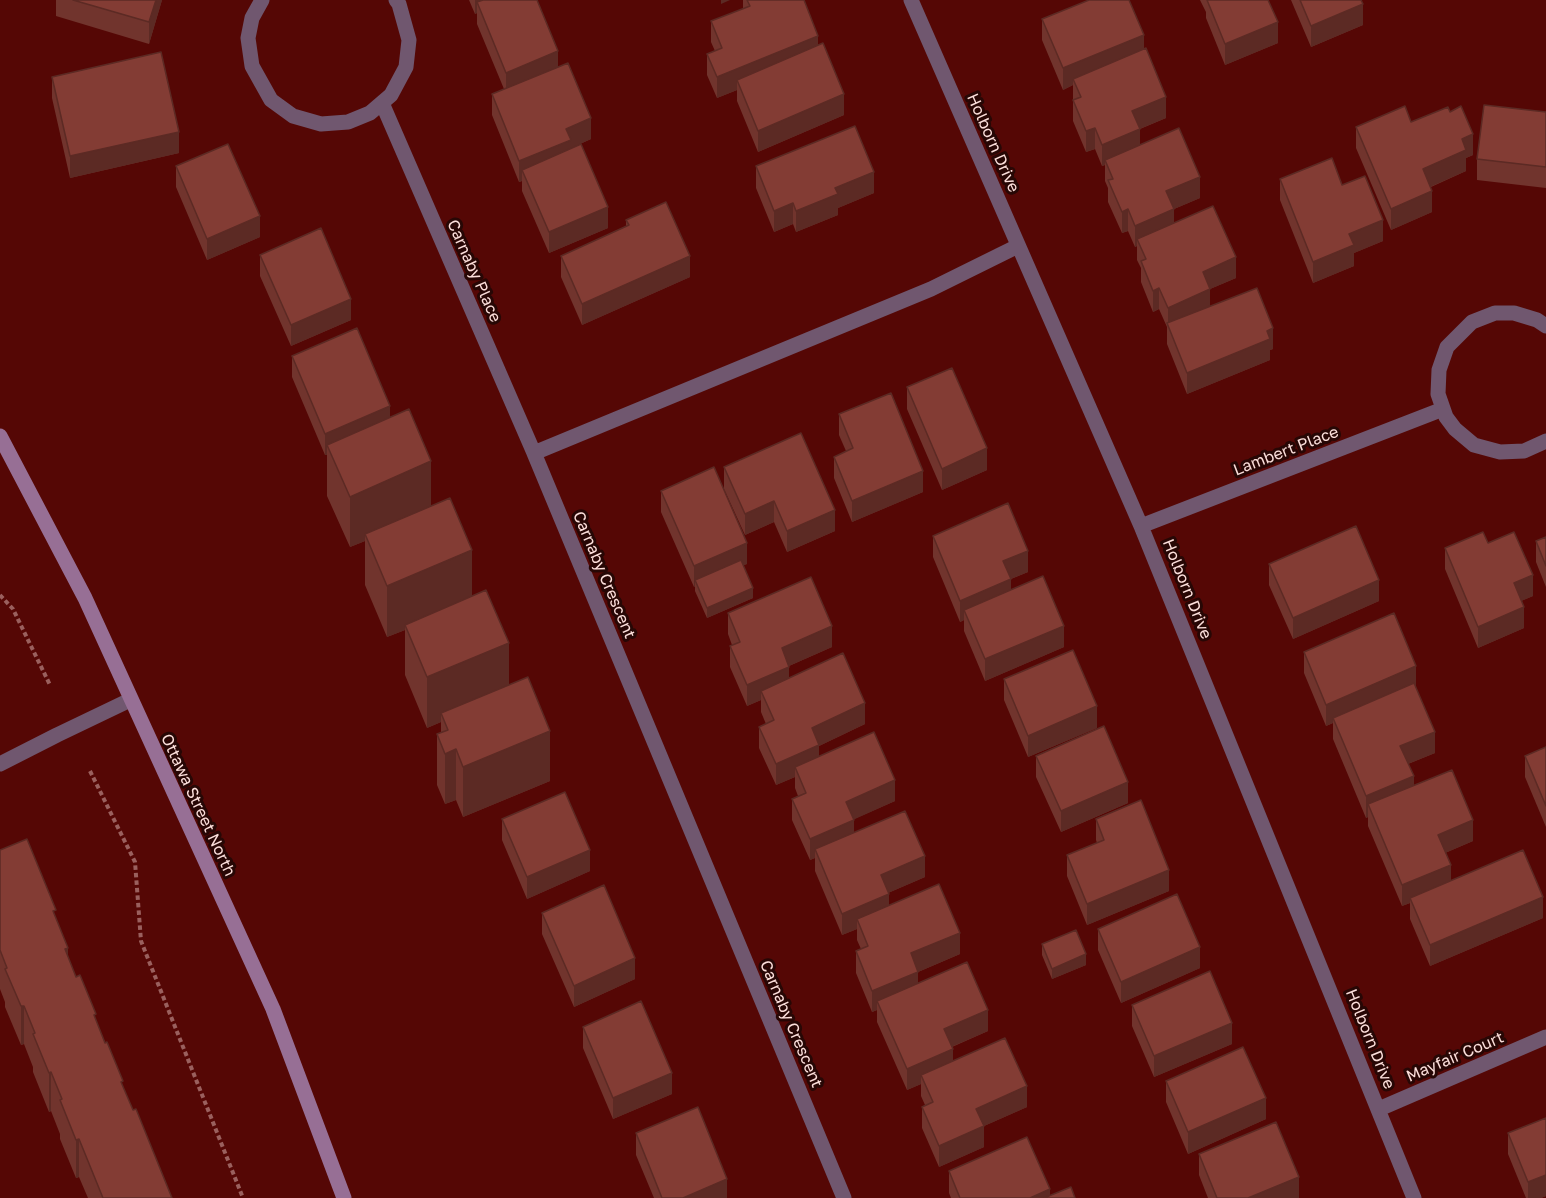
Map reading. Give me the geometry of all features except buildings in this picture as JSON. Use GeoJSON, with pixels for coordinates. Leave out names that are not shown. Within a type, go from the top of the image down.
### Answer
{"type":"FeatureCollection","features":[{"type":"Feature","properties":{"kind":"main road","name":"Ottawa Street North"},"geometry":{"type":"LineString","coordinates":[[0,436],[85,598],[273,1009],[344,1198]]}},
{"type":"Feature","properties":{"kind":"street"},"geometry":{"type":"LineString","coordinates":[[262,0],[252,18],[248,38],[252,66],[271,100],[293,116],[321,124],[348,122],[370,113],[391,95],[406,67],[409,40],[396,0]]}},
{"type":"Feature","properties":{"kind":"street","name":"Holborn Drive"},"geometry":{"type":"LineString","coordinates":[[910,0],[1141,526],[1414,1198]]}},
{"type":"Feature","properties":{"kind":"street","name":"Carnaby Place"},"geometry":{"type":"LineString","coordinates":[[382,103],[534,453]]}},
{"type":"Feature","properties":{"kind":"street"},"geometry":{"type":"LineString","coordinates":[[534,453],[931,289],[1018,246]]}},
{"type":"Feature","properties":{"kind":"street"},"geometry":{"type":"LineString","coordinates":[[1546,326],[1537,320],[1514,313],[1495,314],[1472,322],[1447,347],[1439,370],[1438,394],[1446,417],[1455,429],[1474,445],[1500,452],[1524,451],[1546,441]]}},
{"type":"Feature","properties":{"kind":"street","name":"Lambert Place"},"geometry":{"type":"LineString","coordinates":[[1141,526],[1443,409]]}},
{"type":"Feature","properties":{"kind":"street","name":"Carnaby Crescent"},"geometry":{"type":"LineString","coordinates":[[534,453],[844,1198]]}},
{"type":"Feature","properties":{"kind":"street"},"geometry":{"type":"LineString","coordinates":[[0,764],[130,700]]}},
{"type":"Feature","properties":{"kind":"street","name":"Mayfair Court"},"geometry":{"type":"LineString","coordinates":[[1379,1109],[1546,1037]]}},
{"type":"Feature","properties":{"kind":"path"},"geometry":{"type":"LineString","coordinates":[[0,595],[14,609],[50,685]]}},
{"type":"Feature","properties":{"kind":"path"},"geometry":{"type":"LineString","coordinates":[[90,771],[135,862],[141,942],[243,1198]]}}]}
